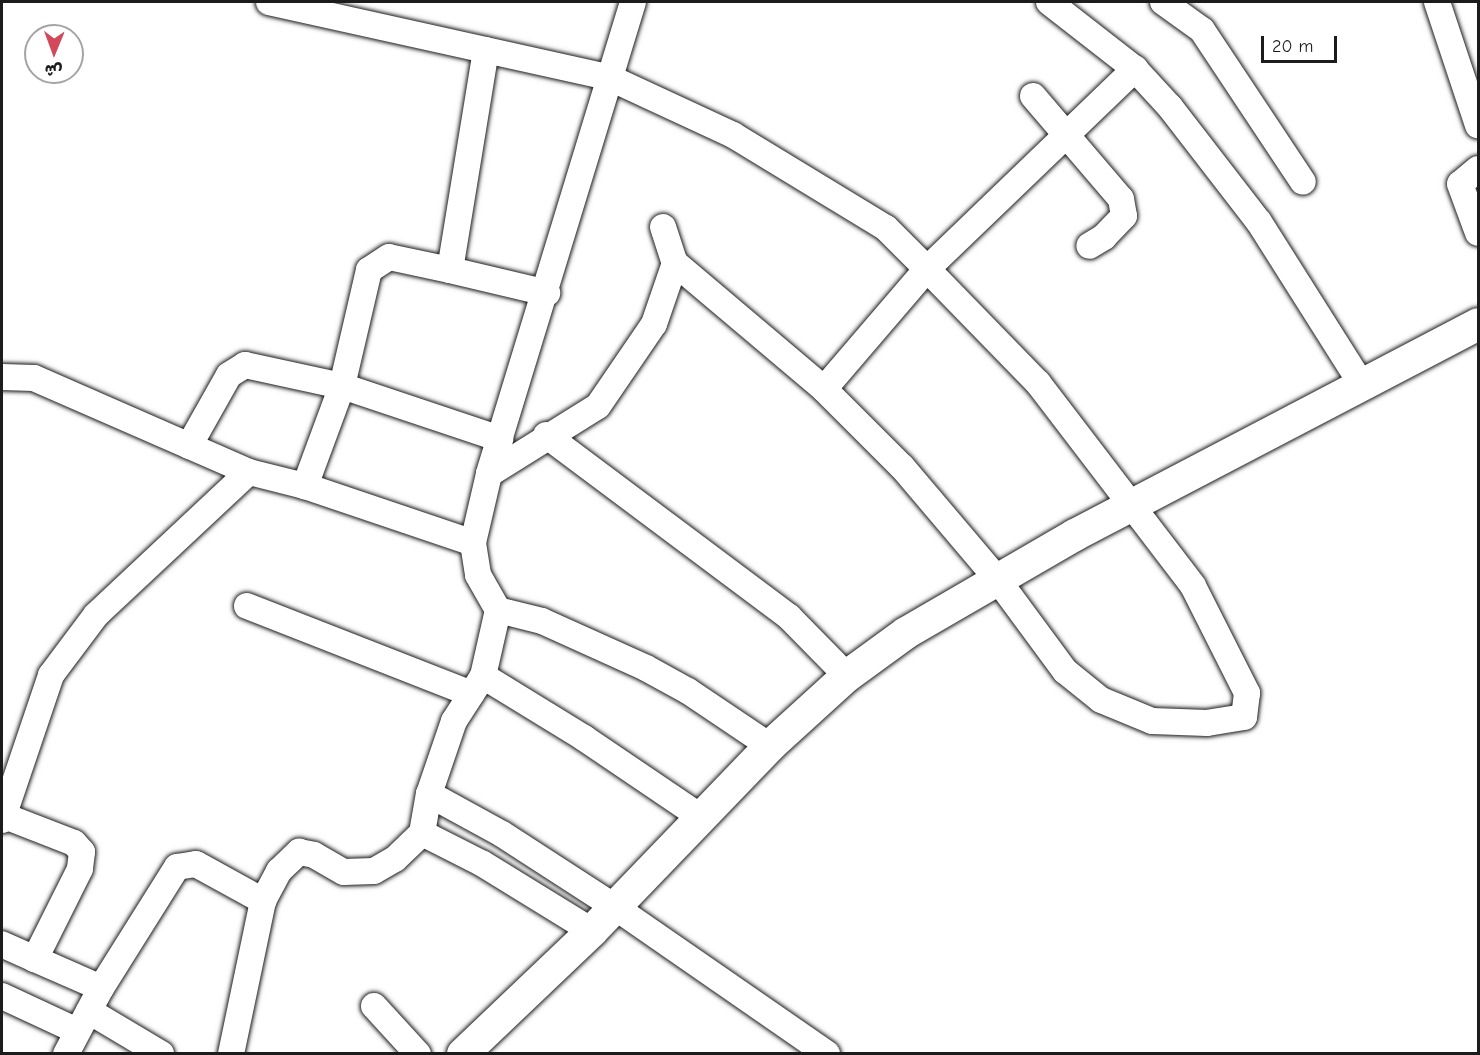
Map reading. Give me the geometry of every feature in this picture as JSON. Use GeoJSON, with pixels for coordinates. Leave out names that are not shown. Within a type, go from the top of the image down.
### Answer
{"type":"FeatureCollection","features":[{"type":"Feature","properties":{"kind":"street"},"geometry":{"type":"LineString","coordinates":[[269,2],[608,77],[733,135],[886,228],[1038,383],[1135,505],[1193,586],[1247,693],[1244,717],[1207,723],[1152,721],[1101,700],[1065,671],[998,580],[902,467],[824,389],[675,263],[663,227]]}},
{"type":"Feature","properties":{"kind":"street"},"geometry":{"type":"LineString","coordinates":[[231,1053],[263,901],[279,871],[298,852],[314,855],[344,872],[374,871],[395,859],[422,833],[429,794],[454,721],[477,685],[498,610],[478,575],[473,543],[489,474],[547,292],[608,77],[633,2]]}},
{"type":"Feature","properties":{"kind":"street"},"geometry":{"type":"LineString","coordinates":[[1049,2],[1135,69],[1170,107],[1259,222],[1362,385]]}},
{"type":"Feature","properties":{"kind":"street"},"geometry":{"type":"LineString","coordinates":[[1163,2],[1202,30],[1303,182]]}},
{"type":"Feature","properties":{"kind":"street"},"geometry":{"type":"LineString","coordinates":[[1437,2],[1479,125]]}},
{"type":"Feature","properties":{"kind":"street"},"geometry":{"type":"LineString","coordinates":[[450,270],[486,50]]}},
{"type":"Feature","properties":{"kind":"street"},"geometry":{"type":"LineString","coordinates":[[824,389],[927,269],[1135,69]]}},
{"type":"Feature","properties":{"kind":"street"},"geometry":{"type":"LineString","coordinates":[[1033,96],[1121,199],[1124,216],[1116,226],[1089,246]]}},
{"type":"Feature","properties":{"kind":"street"},"geometry":{"type":"LineString","coordinates":[[1479,170],[1460,184],[1479,233]]}},
{"type":"Feature","properties":{"kind":"street"},"geometry":{"type":"LineString","coordinates":[[305,486],[342,386],[369,270],[389,257],[547,292]]}},
{"type":"Feature","properties":{"kind":"street"},"geometry":{"type":"LineString","coordinates":[[489,474],[546,435],[598,406],[654,324],[675,263]]}},
{"type":"Feature","properties":{"kind":"street"},"geometry":{"type":"LineString","coordinates":[[463,1053],[592,931],[770,746],[847,676],[906,633],[1135,505],[1479,324]]}},
{"type":"Feature","properties":{"kind":"street"},"geometry":{"type":"LineString","coordinates":[[189,447],[230,375],[245,365],[342,386],[500,439]]}},
{"type":"Feature","properties":{"kind":"street"},"geometry":{"type":"LineString","coordinates":[[2,377],[34,378],[249,472],[305,486],[473,543]]}},
{"type":"Feature","properties":{"kind":"street"},"geometry":{"type":"LineString","coordinates":[[546,435],[789,617],[847,676]]}},
{"type":"Feature","properties":{"kind":"street"},"geometry":{"type":"LineString","coordinates":[[35,959],[80,869],[82,852],[74,843],[2,817],[51,675],[96,615],[249,472]]}},
{"type":"Feature","properties":{"kind":"street"},"geometry":{"type":"LineString","coordinates":[[247,606],[477,685],[584,738],[702,818]]}},
{"type":"Feature","properties":{"kind":"street"},"geometry":{"type":"LineString","coordinates":[[498,610],[542,621],[646,668],[688,691],[770,746]]}},
{"type":"Feature","properties":{"kind":"street"},"geometry":{"type":"LineString","coordinates":[[429,794],[502,834],[615,907],[827,1053]]}},
{"type":"Feature","properties":{"kind":"street"},"geometry":{"type":"LineString","coordinates":[[422,833],[483,864],[592,931]]}},
{"type":"Feature","properties":{"kind":"street"},"geometry":{"type":"LineString","coordinates":[[77,1032],[101,988],[177,867],[196,864],[263,901]]}},
{"type":"Feature","properties":{"kind":"street"},"geometry":{"type":"LineString","coordinates":[[2,944],[101,988]]}},
{"type":"Feature","properties":{"kind":"street"},"geometry":{"type":"LineString","coordinates":[[2,996],[77,1032],[161,1053]]}},
{"type":"Feature","properties":{"kind":"street"},"geometry":{"type":"LineString","coordinates":[[374,1006],[418,1053]]}}]}
